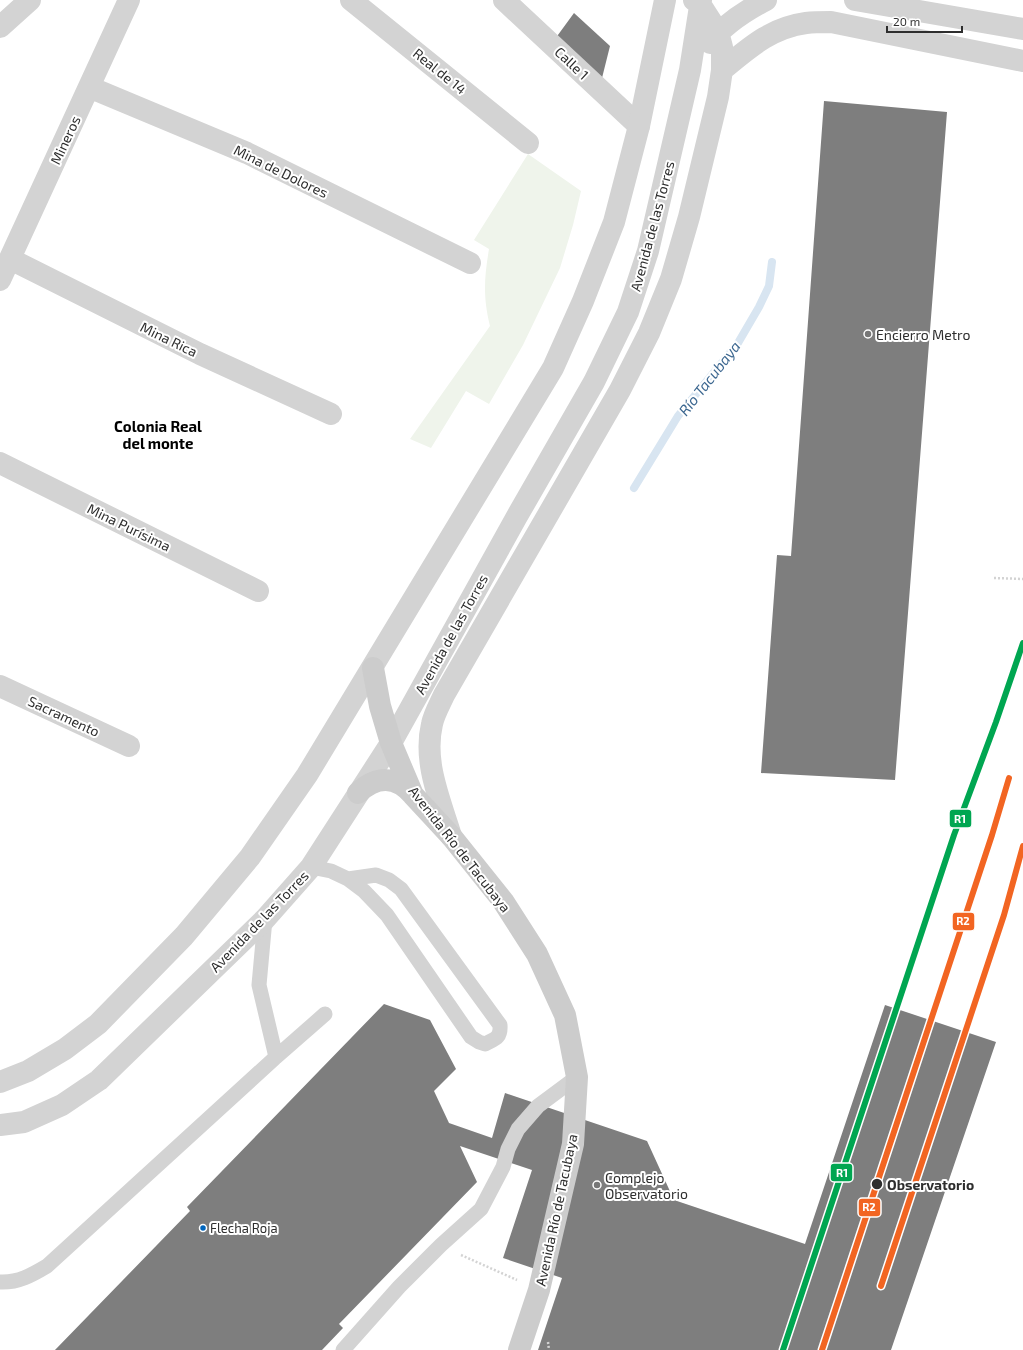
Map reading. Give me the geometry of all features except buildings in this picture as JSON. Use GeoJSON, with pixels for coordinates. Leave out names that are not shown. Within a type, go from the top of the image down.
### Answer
{"type":"FeatureCollection","features":[{"type":"Feature","properties":{"kind":"main road","name":"Avenida Río de Tacubaya"},"geometry":{"type":"LineString","coordinates":[[372,668],[380,706],[391,743],[413,794],[451,836],[503,901],[537,954],[565,1015],[577,1077],[573,1144],[539,1290],[519,1350]]}},
{"type":"Feature","properties":{"kind":"main road"},"geometry":{"type":"LineString","coordinates":[[358,793],[365,786],[375,781],[385,780],[394,781],[401,784],[413,794]]}},
{"type":"Feature","properties":{"kind":"street"},"geometry":{"type":"LineString","coordinates":[[0,27],[30,0]]}},
{"type":"Feature","properties":{"kind":"street","name":"Mineros"},"geometry":{"type":"LineString","coordinates":[[0,280],[129,0]]}},
{"type":"Feature","properties":{"kind":"street","name":"Real de 14"},"geometry":{"type":"LineString","coordinates":[[351,0],[528,143]]}},
{"type":"Feature","properties":{"kind":"street","name":"Calle 1"},"geometry":{"type":"LineString","coordinates":[[504,0],[639,126]]}},
{"type":"Feature","properties":{"kind":"street"},"geometry":{"type":"LineString","coordinates":[[0,1082],[28,1071],[66,1049],[98,1024],[184,936],[250,857],[307,775],[553,368],[583,301],[614,222],[639,126],[665,0]]}},
{"type":"Feature","properties":{"kind":"street"},"geometry":{"type":"LineString","coordinates":[[690,70],[718,32],[747,10],[766,0]]}},
{"type":"Feature","properties":{"kind":"street"},"geometry":{"type":"LineString","coordinates":[[855,0],[1023,29]]}},
{"type":"Feature","properties":{"kind":"street","name":"Avenida de las Torres"},"geometry":{"type":"LineString","coordinates":[[451,836],[432,772],[429,746],[432,723],[444,695],[620,390],[649,332],[671,279],[690,217],[718,97],[722,70],[722,47],[718,32],[698,1]]}},
{"type":"Feature","properties":{"kind":"street","name":"Avenida de las Torres"},"geometry":{"type":"LineString","coordinates":[[0,1124],[24,1122],[62,1105],[99,1080],[265,919],[311,867],[391,743],[516,518],[594,382],[628,312],[648,252],[690,70],[698,1]]}},
{"type":"Feature","properties":{"kind":"street"},"geometry":{"type":"LineString","coordinates":[[722,70],[757,41],[778,30],[812,22],[831,22],[1023,61]]}},
{"type":"Feature","properties":{"kind":"street","name":"Mina de Dolores"},"geometry":{"type":"LineString","coordinates":[[89,87],[247,153],[470,263]]}},
{"type":"Feature","properties":{"kind":"street","name":"Mina Rica"},"geometry":{"type":"LineString","coordinates":[[10,259],[200,354],[331,414]]}},
{"type":"Feature","properties":{"kind":"street","name":"Mina Purísima"},"geometry":{"type":"LineString","coordinates":[[0,463],[258,591]]}},
{"type":"Feature","properties":{"kind":"street","name":"Sacramento"},"geometry":{"type":"LineString","coordinates":[[0,686],[129,746]]}},
{"type":"Feature","properties":{"kind":"lane"},"geometry":{"type":"LineString","coordinates":[[311,867],[331,871],[348,879],[364,891],[387,915],[471,1037],[478,1042],[485,1044],[498,1037],[501,1031],[500,1025],[400,889],[389,880],[376,875],[348,879]]}},
{"type":"Feature","properties":{"kind":"lane"},"geometry":{"type":"LineString","coordinates":[[265,919],[259,985],[276,1057]]}},
{"type":"Feature","properties":{"kind":"lane"},"geometry":{"type":"LineString","coordinates":[[0,1282],[9,1283],[26,1278],[47,1266],[325,1014]]}},
{"type":"Feature","properties":{"kind":"lane"},"geometry":{"type":"LineString","coordinates":[[343,1350],[399,1287],[441,1245],[481,1209],[499,1174],[508,1149],[518,1129],[538,1106],[577,1077]]}},
{"type":"Feature","properties":{"kind":"path"},"geometry":{"type":"LineString","coordinates":[[994,578],[1023,579]]}},
{"type":"Feature","properties":{"kind":"path"},"geometry":{"type":"LineString","coordinates":[[441,1245],[539,1290]]}},
{"type":"Feature","properties":{"kind":"path"},"geometry":{"type":"LineString","coordinates":[[547,1335],[549,1350]]}},
{"type":"Feature","properties":{"kind":"shaded area"},"geometry":{"type":"Polygon","coordinates":[[[528,154],[581,191],[573,225],[560,268],[523,345],[489,404],[466,391],[431,448],[410,439],[490,326],[486,306],[485,288],[489,249],[474,240],[528,154]]]}},
{"type":"Feature","properties":{"kind":"waterway","name":"Río Tacubaya"},"geometry":{"type":"LineString","coordinates":[[634,488],[678,416],[738,343],[759,307],[769,286],[772,262]]}},
{"type":"Feature","properties":{"kind":"railway"},"geometry":{"type":"LineString","coordinates":[[897,1009],[954,835],[996,722],[1023,643]]}},
{"type":"Feature","properties":{"kind":"transit line","name":"R1"},"geometry":{"type":"LineString","coordinates":[[783,1350],[954,835],[996,722],[1023,643]]}},
{"type":"Feature","properties":{"kind":"transit line","name":"R2"},"geometry":{"type":"LineString","coordinates":[[822,1350],[992,835],[1009,778]]}},
{"type":"Feature","properties":{"kind":"transit line","name":"R2"},"geometry":{"type":"LineString","coordinates":[[881,1286],[1004,915],[1023,846]]}},
{"type":"Feature","properties":{"kind":"place","name":"Encierro Metro"},"geometry":{"type":"Point","coordinates":[868,334]}},
{"type":"Feature","properties":{"kind":"place","name":"Observatorio"},"geometry":{"type":"Point","coordinates":[877,1184]}},
{"type":"Feature","properties":{"kind":"place","name":"Complejo Observatorio"},"geometry":{"type":"Point","coordinates":[597,1185]}},
{"type":"Feature","properties":{"kind":"place","name":"Flecha Roja"},"geometry":{"type":"Point","coordinates":[203,1228]}},
{"type":"Feature","properties":{"kind":"district","name":"Colonia Real del monte"},"geometry":{"type":"Point","coordinates":[158,434]}}]}
